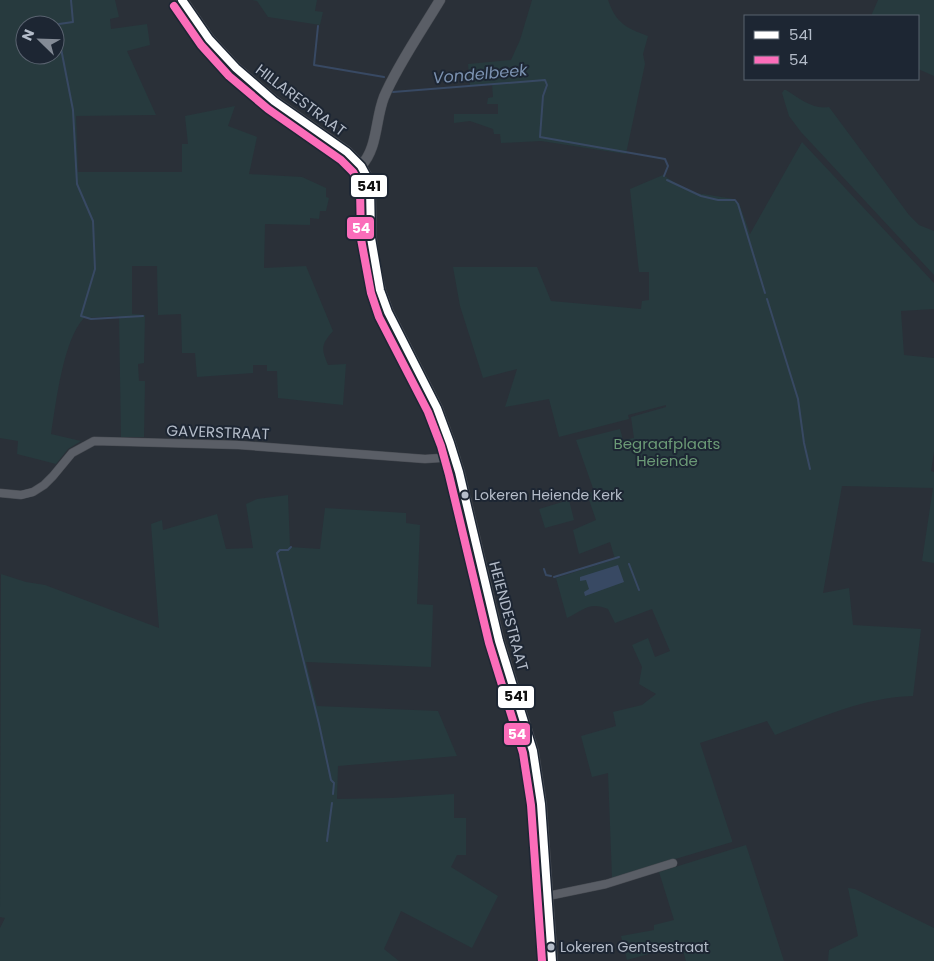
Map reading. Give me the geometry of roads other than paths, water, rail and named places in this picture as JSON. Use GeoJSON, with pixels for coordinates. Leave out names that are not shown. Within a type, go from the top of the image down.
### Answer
{"type":"FeatureCollection","features":[{"type":"Feature","properties":{"kind":"main road","name":"HILLARESTRAAT"},"geometry":{"type":"LineString","coordinates":[[182,0],[209,39],[250,82],[347,152],[361,166],[367,176],[370,188],[373,257],[383,299],[437,408],[455,457]]}},
{"type":"Feature","properties":{"kind":"main road","name":"HEIENDESTRAAT"},"geometry":{"type":"LineString","coordinates":[[455,457],[498,641],[533,751],[540,796],[552,961]]}},
{"type":"Feature","properties":{"kind":"street"},"geometry":{"type":"LineString","coordinates":[[361,166],[370,154],[379,112],[391,82],[440,0]]}},
{"type":"Feature","properties":{"kind":"street","name":"GAVERSTRAAT"},"geometry":{"type":"LineString","coordinates":[[0,493],[21,495],[33,492],[48,481],[72,453],[94,441],[238,445],[425,459],[455,457]]}},
{"type":"Feature","properties":{"kind":"street"},"geometry":{"type":"LineString","coordinates":[[548,896],[606,884],[673,863]]}},
{"type":"Feature","properties":{"kind":"water"},"geometry":{"type":"Polygon","coordinates":[[[618,565],[624,582],[585,596],[584,592],[589,589],[586,580],[580,581],[580,577],[618,565]]]}},
{"type":"Feature","properties":{"kind":"waterway"},"geometry":{"type":"LineString","coordinates":[[71,0],[73,22],[59,24],[57,28],[73,110],[77,184],[93,221],[95,269],[81,316],[91,319],[143,316]]}},
{"type":"Feature","properties":{"kind":"waterway"},"geometry":{"type":"LineString","coordinates":[[318,26],[314,65],[384,77]]}},
{"type":"Feature","properties":{"kind":"waterway","name":"Vondelbeek"},"geometry":{"type":"LineString","coordinates":[[393,92],[545,80],[547,85],[543,96],[540,137],[665,159],[668,166],[664,176]]}},
{"type":"Feature","properties":{"kind":"waterway","name":"Vondelbeek"},"geometry":{"type":"LineString","coordinates":[[667,180],[701,196],[718,200],[735,200],[738,204],[765,293]]}},
{"type":"Feature","properties":{"kind":"waterway"},"geometry":{"type":"LineString","coordinates":[[767,299],[798,399],[804,443],[810,469]]}},
{"type":"Feature","properties":{"kind":"waterway"},"geometry":{"type":"LineString","coordinates":[[291,547],[288,550],[280,550],[277,553],[331,780],[334,783],[333,794]]}},
{"type":"Feature","properties":{"kind":"waterway"},"geometry":{"type":"LineString","coordinates":[[554,577],[619,557]]}},
{"type":"Feature","properties":{"kind":"waterway"},"geometry":{"type":"LineString","coordinates":[[629,564],[639,590]]}},
{"type":"Feature","properties":{"kind":"waterway"},"geometry":{"type":"LineString","coordinates":[[544,569],[546,575],[551,576]]}},
{"type":"Feature","properties":{"kind":"waterway"},"geometry":{"type":"LineString","coordinates":[[327,841],[332,803]]}},
{"type":"Feature","properties":{"kind":"place","name":"Lokeren Heiende Kerk"},"geometry":{"type":"Point","coordinates":[465,495]}},
{"type":"Feature","properties":{"kind":"place","name":"Lokeren Gentsestraat"},"geometry":{"type":"Point","coordinates":[551,947]}},
{"type":"Feature","properties":{"kind":"park label","name":"Begraafplaats Heiende"},"geometry":{"type":"Point","coordinates":[667,452]}}]}
